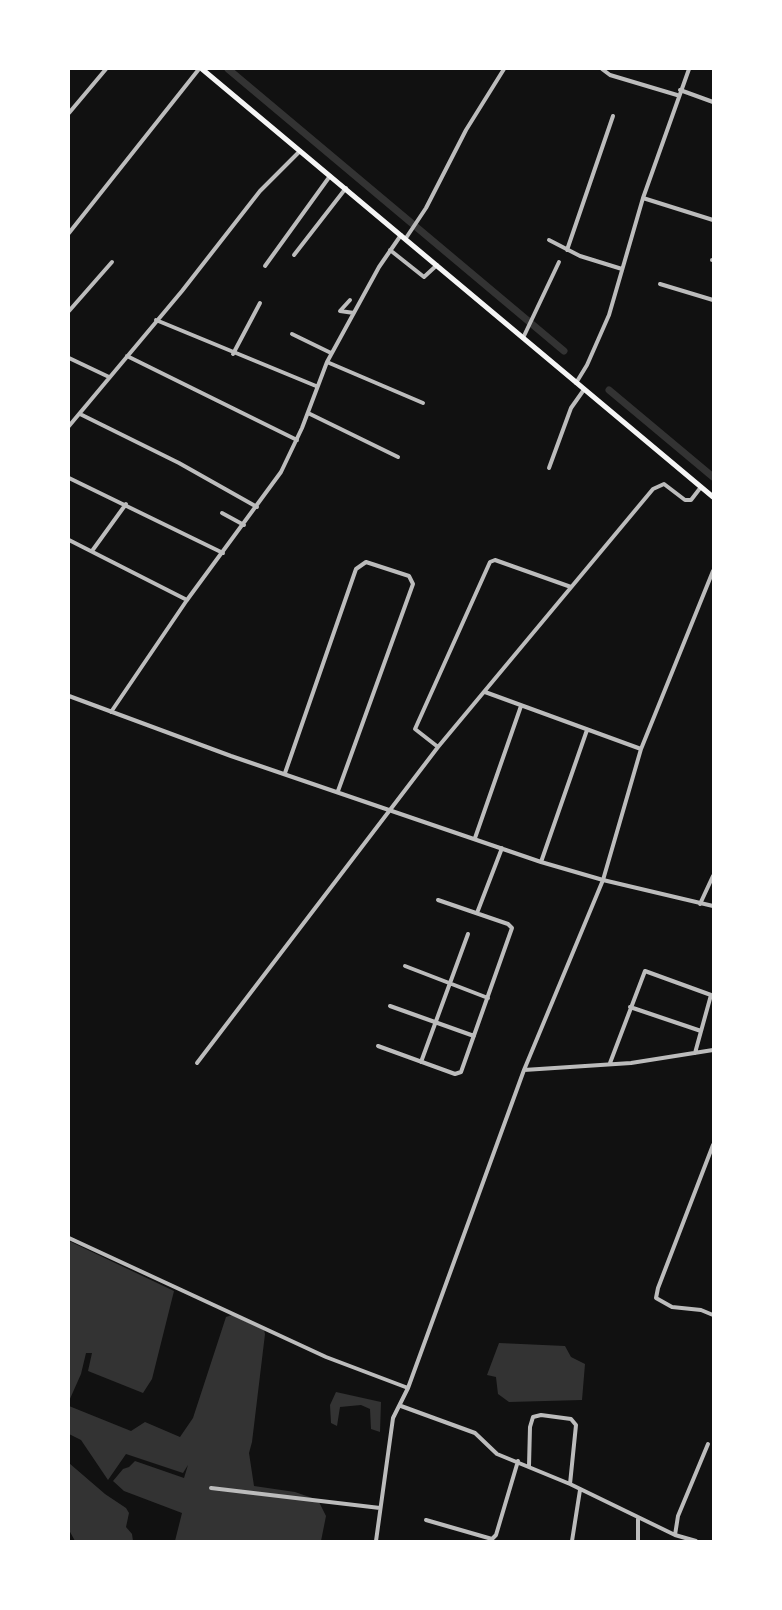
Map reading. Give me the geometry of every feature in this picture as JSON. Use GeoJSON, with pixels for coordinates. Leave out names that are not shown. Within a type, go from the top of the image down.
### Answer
{"type":"FeatureCollection","features":[{"type":"Feature","properties":{"kind":"main road"},"geometry":{"type":"LineString","coordinates":[[200,69],[404,237],[435,268],[523,338],[575,384],[581,393],[713,497]]}},
{"type":"Feature","properties":{"kind":"street"},"geometry":{"type":"LineString","coordinates":[[69,113],[106,69]]}},
{"type":"Feature","properties":{"kind":"street"},"geometry":{"type":"LineString","coordinates":[[69,233],[200,69]]}},
{"type":"Feature","properties":{"kind":"street"},"geometry":{"type":"LineString","coordinates":[[111,712],[187,600],[281,472],[297,440],[327,362],[396,240],[411,232],[418,222],[466,130],[504,69]]}},
{"type":"Feature","properties":{"kind":"street"},"geometry":{"type":"LineString","coordinates":[[602,69],[610,75],[678,95]]}},
{"type":"Feature","properties":{"kind":"street"},"geometry":{"type":"LineString","coordinates":[[575,384],[587,365],[609,315],[643,198],[689,69]]}},
{"type":"Feature","properties":{"kind":"street"},"geometry":{"type":"LineString","coordinates":[[680,90],[713,102]]}},
{"type":"Feature","properties":{"kind":"street"},"geometry":{"type":"LineString","coordinates":[[567,250],[613,116]]}},
{"type":"Feature","properties":{"kind":"street"},"geometry":{"type":"LineString","coordinates":[[69,426],[255,197],[301,151]]}},
{"type":"Feature","properties":{"kind":"street"},"geometry":{"type":"LineString","coordinates":[[265,266],[330,176]]}},
{"type":"Feature","properties":{"kind":"street"},"geometry":{"type":"LineString","coordinates":[[294,255],[346,188]]}},
{"type":"Feature","properties":{"kind":"street"},"geometry":{"type":"LineString","coordinates":[[643,198],[713,220]]}},
{"type":"Feature","properties":{"kind":"street"},"geometry":{"type":"LineString","coordinates":[[549,240],[567,250],[622,269]]}},
{"type":"Feature","properties":{"kind":"street"},"geometry":{"type":"LineString","coordinates":[[391,248],[420,276],[428,275],[435,268]]}},
{"type":"Feature","properties":{"kind":"street"},"geometry":{"type":"LineString","coordinates":[[69,311],[111,262]]}},
{"type":"Feature","properties":{"kind":"street"},"geometry":{"type":"LineString","coordinates":[[523,338],[559,262]]}},
{"type":"Feature","properties":{"kind":"street"},"geometry":{"type":"LineString","coordinates":[[660,284],[713,300]]}},
{"type":"Feature","properties":{"kind":"street"},"geometry":{"type":"LineString","coordinates":[[350,300],[340,310],[355,313]]}},
{"type":"Feature","properties":{"kind":"street"},"geometry":{"type":"LineString","coordinates":[[233,354],[260,303]]}},
{"type":"Feature","properties":{"kind":"street"},"geometry":{"type":"LineString","coordinates":[[156,320],[233,354],[316,386]]}},
{"type":"Feature","properties":{"kind":"street"},"geometry":{"type":"LineString","coordinates":[[292,334],[332,354]]}},
{"type":"Feature","properties":{"kind":"street"},"geometry":{"type":"LineString","coordinates":[[127,356],[297,440]]}},
{"type":"Feature","properties":{"kind":"street"},"geometry":{"type":"LineString","coordinates":[[69,358],[109,377]]}},
{"type":"Feature","properties":{"kind":"street"},"geometry":{"type":"LineString","coordinates":[[327,362],[423,403]]}},
{"type":"Feature","properties":{"kind":"street"},"geometry":{"type":"LineString","coordinates":[[549,468],[574,402],[581,393]]}},
{"type":"Feature","properties":{"kind":"street"},"geometry":{"type":"LineString","coordinates":[[308,413],[398,457]]}},
{"type":"Feature","properties":{"kind":"street"},"geometry":{"type":"LineString","coordinates":[[79,414],[179,463],[257,507]]}},
{"type":"Feature","properties":{"kind":"street"},"geometry":{"type":"LineString","coordinates":[[69,478],[223,553]]}},
{"type":"Feature","properties":{"kind":"street"},"geometry":{"type":"LineString","coordinates":[[197,1063],[438,747],[658,485],[664,484],[685,501],[691,500],[701,487]]}},
{"type":"Feature","properties":{"kind":"street"},"geometry":{"type":"LineString","coordinates":[[92,551],[126,504]]}},
{"type":"Feature","properties":{"kind":"street"},"geometry":{"type":"LineString","coordinates":[[222,513],[244,525]]}},
{"type":"Feature","properties":{"kind":"street"},"geometry":{"type":"LineString","coordinates":[[69,540],[187,600]]}},
{"type":"Feature","properties":{"kind":"street"},"geometry":{"type":"LineString","coordinates":[[438,747],[415,729],[457,631],[490,562],[495,560],[571,587]]}},
{"type":"Feature","properties":{"kind":"street"},"geometry":{"type":"LineString","coordinates":[[285,773],[356,569],[366,562],[409,576],[412,584],[338,791]]}},
{"type":"Feature","properties":{"kind":"street"},"geometry":{"type":"LineString","coordinates":[[376,1541],[390,1430],[408,1388],[524,1070],[603,880],[641,749],[713,571]]}},
{"type":"Feature","properties":{"kind":"street"},"geometry":{"type":"LineString","coordinates":[[485,692],[641,749]]}},
{"type":"Feature","properties":{"kind":"street"},"geometry":{"type":"LineString","coordinates":[[69,696],[231,756],[541,862],[603,880],[713,906]]}},
{"type":"Feature","properties":{"kind":"street"},"geometry":{"type":"LineString","coordinates":[[475,838],[521,706]]}},
{"type":"Feature","properties":{"kind":"street"},"geometry":{"type":"LineString","coordinates":[[541,862],[587,730]]}},
{"type":"Feature","properties":{"kind":"street"},"geometry":{"type":"LineString","coordinates":[[477,913],[502,848]]}},
{"type":"Feature","properties":{"kind":"street"},"geometry":{"type":"LineString","coordinates":[[700,904],[713,876]]}},
{"type":"Feature","properties":{"kind":"street"},"geometry":{"type":"LineString","coordinates":[[378,1046],[458,1075],[512,928],[508,924],[438,900]]}},
{"type":"Feature","properties":{"kind":"street"},"geometry":{"type":"LineString","coordinates":[[421,1062],[468,934]]}},
{"type":"Feature","properties":{"kind":"street"},"geometry":{"type":"LineString","coordinates":[[405,966],[488,998]]}},
{"type":"Feature","properties":{"kind":"street"},"geometry":{"type":"LineString","coordinates":[[610,1063],[642,974],[649,971],[711,995],[695,1053]]}},
{"type":"Feature","properties":{"kind":"street"},"geometry":{"type":"LineString","coordinates":[[390,1006],[474,1036]]}},
{"type":"Feature","properties":{"kind":"street"},"geometry":{"type":"LineString","coordinates":[[630,1007],[701,1031]]}},
{"type":"Feature","properties":{"kind":"street"},"geometry":{"type":"LineString","coordinates":[[524,1070],[642,1062],[713,1050]]}},
{"type":"Feature","properties":{"kind":"street"},"geometry":{"type":"LineString","coordinates":[[713,1145],[656,1298],[672,1307],[696,1309],[713,1315]]}},
{"type":"Feature","properties":{"kind":"street"},"geometry":{"type":"LineString","coordinates":[[69,1238],[326,1357],[408,1388]]}},
{"type":"Feature","properties":{"kind":"street"},"geometry":{"type":"LineString","coordinates":[[400,1406],[475,1433],[491,1451],[570,1484],[638,1519],[675,1535],[696,1541]]}},
{"type":"Feature","properties":{"kind":"street"},"geometry":{"type":"LineString","coordinates":[[529,1466],[530,1427],[533,1417],[541,1415],[571,1419],[576,1425],[570,1484]]}},
{"type":"Feature","properties":{"kind":"street"},"geometry":{"type":"LineString","coordinates":[[675,1535],[678,1516],[708,1444]]}},
{"type":"Feature","properties":{"kind":"street"},"geometry":{"type":"LineString","coordinates":[[426,1520],[492,1539],[496,1535],[518,1461]]}},
{"type":"Feature","properties":{"kind":"street"},"geometry":{"type":"LineString","coordinates":[[211,1488],[380,1508]]}},
{"type":"Feature","properties":{"kind":"street"},"geometry":{"type":"LineString","coordinates":[[572,1541],[580,1490]]}},
{"type":"Feature","properties":{"kind":"street"},"geometry":{"type":"LineString","coordinates":[[638,1519],[638,1541]]}},
{"type":"Feature","properties":{"kind":"shaded area"},"geometry":{"type":"Polygon","coordinates":[[[69,1241],[174,1291],[152,1379],[143,1393],[88,1371],[92,1353],[86,1353],[81,1374],[69,1401],[69,1241]]]}},
{"type":"Feature","properties":{"kind":"shaded area"},"geometry":{"type":"Polygon","coordinates":[[[232,1315],[264,1330],[265,1334],[249,1453],[254,1486],[295,1492],[318,1500],[326,1516],[321,1541],[175,1541],[182,1513],[124,1491],[113,1481],[123,1469],[135,1461],[184,1478],[188,1465],[183,1473],[126,1454],[108,1480],[81,1440],[69,1434],[69,1406],[131,1431],[145,1422],[180,1437],[193,1418],[226,1317],[232,1315]]]}},
{"type":"Feature","properties":{"kind":"shaded area"},"geometry":{"type":"Polygon","coordinates":[[[499,1343],[565,1346],[571,1357],[585,1364],[582,1400],[509,1402],[498,1394],[496,1377],[487,1375],[499,1343]]]}},
{"type":"Feature","properties":{"kind":"shaded area"},"geometry":{"type":"Polygon","coordinates":[[[336,1392],[381,1402],[380,1432],[371,1429],[370,1409],[361,1405],[340,1407],[337,1426],[331,1423],[330,1405],[336,1392]]]}},
{"type":"Feature","properties":{"kind":"shaded area"},"geometry":{"type":"Polygon","coordinates":[[[69,1463],[105,1494],[126,1508],[129,1513],[126,1527],[132,1534],[133,1541],[75,1541],[69,1530],[69,1463]]]}},
{"type":"Feature","properties":{"kind":"waterway"},"geometry":{"type":"LineString","coordinates":[[228,69],[564,351]]}},
{"type":"Feature","properties":{"kind":"waterway"},"geometry":{"type":"LineString","coordinates":[[609,390],[713,477]]}}]}
